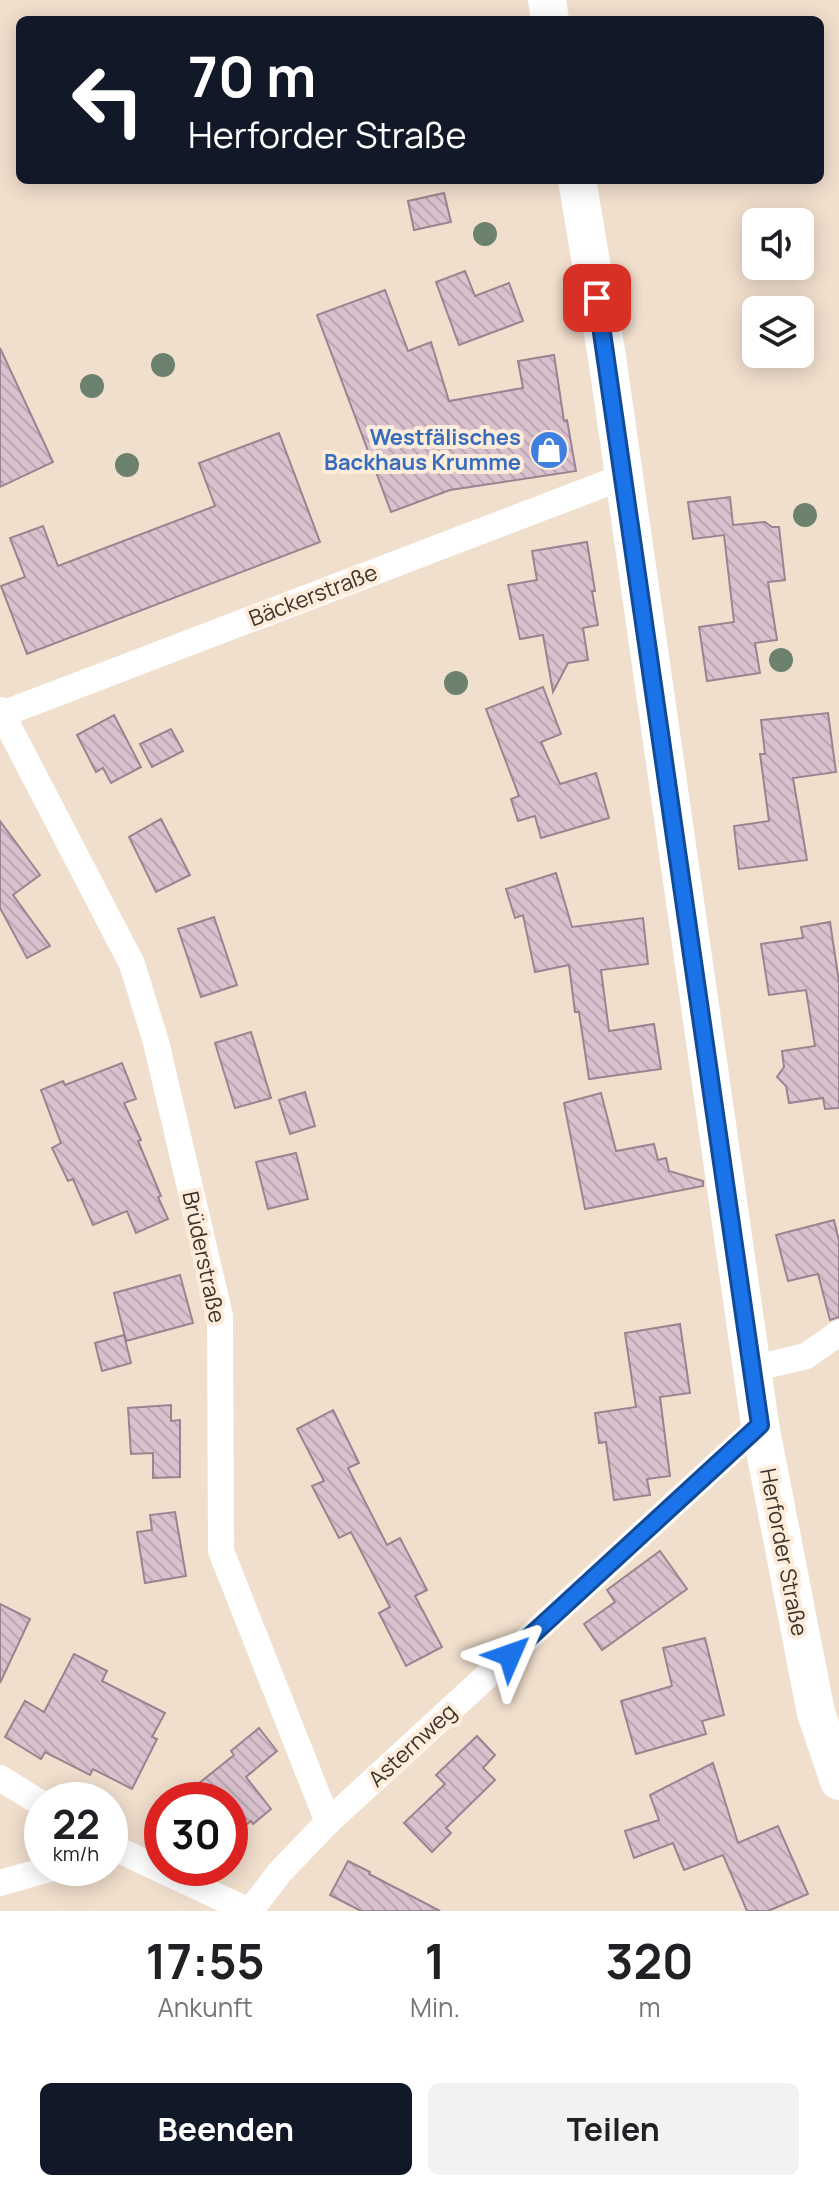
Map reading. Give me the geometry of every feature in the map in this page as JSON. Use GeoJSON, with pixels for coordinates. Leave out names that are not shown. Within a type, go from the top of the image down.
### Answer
{"type":"FeatureCollection","features":[{"type":"Feature","properties":{"kind":"main road","name":"Herforder Straße"},"geometry":{"type":"LineString","coordinates":[[578,184],[607,357],[760,1425],[816,1713],[839,1781]]}},
{"type":"Feature","properties":{"kind":"street","name":"Bäckerstraße"},"geometry":{"type":"LineString","coordinates":[[1,713],[623,477]]}},
{"type":"Feature","properties":{"kind":"street","name":"Brüderstraße"},"geometry":{"type":"LineString","coordinates":[[1,713],[132,964],[156,1042],[220,1316],[221,1551],[328,1822]]}},
{"type":"Feature","properties":{"kind":"street"},"geometry":{"type":"LineString","coordinates":[[752,1369],[806,1356],[839,1333]]}},
{"type":"Feature","properties":{"kind":"street","name":"Asternweg"},"geometry":{"type":"LineString","coordinates":[[250,1911],[280,1872],[328,1822],[760,1425]]}},
{"type":"Feature","properties":{"kind":"street"},"geometry":{"type":"LineString","coordinates":[[0,1778],[24,1793]]}},
{"type":"Feature","properties":{"kind":"street"},"geometry":{"type":"LineString","coordinates":[[128,1854],[250,1911]]}},
{"type":"Feature","properties":{"kind":"street"},"geometry":{"type":"LineString","coordinates":[[0,1883],[24,1876]]}},
{"type":"Feature","properties":{"kind":"building"},"geometry":{"type":"Polygon","coordinates":[[[444,193],[451,222],[414,230],[408,201],[444,193]]]}},
{"type":"Feature","properties":{"kind":"building"},"geometry":{"type":"Polygon","coordinates":[[[465,271],[475,296],[509,283],[523,321],[459,345],[436,282],[465,271]]]}},
{"type":"Feature","properties":{"kind":"building"},"geometry":{"type":"Polygon","coordinates":[[[385,290],[408,351],[431,342],[449,401],[523,388],[518,361],[554,355],[564,421],[567,420],[576,471],[450,490],[391,512],[317,315],[385,290]]]}},
{"type":"Feature","properties":{"kind":"building"},"geometry":{"type":"Polygon","coordinates":[[[0,348],[53,462],[0,487],[0,348]]]}},
{"type":"Feature","properties":{"kind":"building"},"geometry":{"type":"Polygon","coordinates":[[[279,433],[320,542],[27,654],[1,586],[25,577],[10,538],[43,526],[58,566],[215,506],[199,463],[279,433]]]}},
{"type":"Feature","properties":{"kind":"building"},"geometry":{"type":"Polygon","coordinates":[[[730,497],[733,525],[765,522],[779,527],[785,580],[768,582],[777,640],[755,643],[760,673],[707,681],[699,627],[734,622],[724,535],[693,539],[688,502],[730,497]]]}},
{"type":"Feature","properties":{"kind":"building"},"geometry":{"type":"Polygon","coordinates":[[[587,542],[598,625],[583,628],[588,660],[568,663],[553,692],[543,635],[520,639],[508,585],[537,580],[532,551],[587,542]]]}},
{"type":"Feature","properties":{"kind":"building"},"geometry":{"type":"Polygon","coordinates":[[[543,687],[561,734],[541,742],[560,784],[596,773],[609,818],[541,838],[535,816],[518,821],[511,799],[519,796],[486,709],[543,687]]]}},
{"type":"Feature","properties":{"kind":"building"},"geometry":{"type":"Polygon","coordinates":[[[828,713],[836,772],[793,778],[807,860],[739,869],[734,826],[769,821],[760,754],[765,754],[761,720],[828,713]]]}},
{"type":"Feature","properties":{"kind":"building"},"geometry":{"type":"Polygon","coordinates":[[[114,715],[141,767],[111,783],[103,768],[96,772],[77,735],[114,715]]]}},
{"type":"Feature","properties":{"kind":"building"},"geometry":{"type":"Polygon","coordinates":[[[171,729],[183,751],[152,767],[140,744],[171,729]]]}},
{"type":"Feature","properties":{"kind":"building"},"geometry":{"type":"Polygon","coordinates":[[[161,819],[190,875],[156,892],[129,837],[161,819]]]}},
{"type":"Feature","properties":{"kind":"building"},"geometry":{"type":"Polygon","coordinates":[[[0,821],[40,875],[13,895],[50,946],[27,958],[0,908],[0,821]]]}},
{"type":"Feature","properties":{"kind":"building"},"geometry":{"type":"Polygon","coordinates":[[[556,873],[572,927],[643,918],[648,964],[601,970],[609,1031],[654,1024],[661,1069],[589,1079],[569,965],[535,972],[523,915],[515,918],[506,889],[556,873]]]}},
{"type":"Feature","properties":{"kind":"building"},"geometry":{"type":"Polygon","coordinates":[[[214,917],[237,985],[201,997],[178,929],[214,917]]]}},
{"type":"Feature","properties":{"kind":"building"},"geometry":{"type":"Polygon","coordinates":[[[830,922],[839,982],[839,1108],[825,1109],[823,1098],[789,1103],[786,1086],[777,1077],[784,1067],[782,1051],[815,1046],[806,990],[769,995],[761,944],[803,938],[801,927],[830,922]]]}},
{"type":"Feature","properties":{"kind":"building"},"geometry":{"type":"Polygon","coordinates":[[[251,1032],[271,1098],[235,1108],[215,1043],[251,1032]]]}},
{"type":"Feature","properties":{"kind":"building"},"geometry":{"type":"Polygon","coordinates":[[[122,1063],[136,1099],[124,1103],[141,1140],[138,1141],[168,1219],[136,1233],[127,1211],[93,1225],[73,1179],[68,1181],[52,1148],[61,1143],[41,1090],[63,1081],[65,1085],[122,1063]]]}},
{"type":"Feature","properties":{"kind":"building"},"geometry":{"type":"Polygon","coordinates":[[[305,1092],[315,1126],[290,1134],[279,1100],[305,1092]]]}},
{"type":"Feature","properties":{"kind":"building"},"geometry":{"type":"Polygon","coordinates":[[[601,1093],[616,1151],[654,1144],[658,1160],[666,1158],[669,1171],[703,1181],[703,1186],[585,1209],[564,1103],[601,1093]]]}},
{"type":"Feature","properties":{"kind":"building"},"geometry":{"type":"Polygon","coordinates":[[[296,1153],[308,1199],[268,1209],[256,1162],[296,1153]]]}},
{"type":"Feature","properties":{"kind":"building"},"geometry":{"type":"Polygon","coordinates":[[[834,1220],[839,1241],[839,1317],[830,1320],[818,1274],[788,1281],[776,1235],[834,1220]]]}},
{"type":"Feature","properties":{"kind":"building"},"geometry":{"type":"Polygon","coordinates":[[[180,1275],[193,1323],[126,1341],[114,1293],[180,1275]]]}},
{"type":"Feature","properties":{"kind":"building"},"geometry":{"type":"Polygon","coordinates":[[[680,1324],[690,1393],[660,1397],[670,1476],[647,1479],[650,1495],[614,1500],[606,1442],[599,1443],[595,1413],[636,1407],[625,1333],[680,1324]]]}},
{"type":"Feature","properties":{"kind":"building"},"geometry":{"type":"Polygon","coordinates":[[[124,1335],[131,1363],[102,1371],[95,1343],[124,1335]]]}},
{"type":"Feature","properties":{"kind":"building"},"geometry":{"type":"Polygon","coordinates":[[[171,1405],[171,1421],[180,1420],[180,1477],[153,1478],[153,1453],[131,1454],[128,1408],[171,1405]]]}},
{"type":"Feature","properties":{"kind":"building"},"geometry":{"type":"Polygon","coordinates":[[[333,1410],[359,1463],[348,1468],[387,1545],[400,1538],[427,1590],[415,1596],[442,1647],[406,1666],[379,1613],[390,1607],[351,1532],[339,1538],[312,1486],[324,1481],[297,1429],[333,1410]]]}},
{"type":"Feature","properties":{"kind":"building"},"geometry":{"type":"Polygon","coordinates":[[[175,1512],[186,1576],[145,1583],[137,1532],[152,1530],[150,1515],[175,1512]]]}},
{"type":"Feature","properties":{"kind":"building"},"geometry":{"type":"Polygon","coordinates":[[[660,1551],[687,1589],[602,1650],[584,1624],[615,1602],[607,1590],[660,1551]]]}},
{"type":"Feature","properties":{"kind":"building"},"geometry":{"type":"Polygon","coordinates":[[[0,1604],[30,1619],[0,1683],[0,1604]]]}},
{"type":"Feature","properties":{"kind":"building"},"geometry":{"type":"Polygon","coordinates":[[[705,1638],[724,1715],[702,1721],[706,1734],[636,1754],[621,1701],[672,1686],[663,1648],[705,1638]]]}},
{"type":"Feature","properties":{"kind":"building"},"geometry":{"type":"Polygon","coordinates":[[[74,1654],[107,1671],[102,1681],[165,1713],[152,1737],[157,1739],[132,1789],[128,1787],[128,1782],[118,1782],[93,1769],[90,1775],[45,1752],[41,1759],[5,1737],[25,1701],[44,1712],[74,1654]]]}},
{"type":"Feature","properties":{"kind":"building"},"geometry":{"type":"Polygon","coordinates":[[[259,1728],[277,1751],[246,1777],[271,1809],[253,1824],[251,1821],[248,1823],[248,1782],[200,1782],[234,1755],[231,1751],[259,1728]]]}},
{"type":"Feature","properties":{"kind":"building"},"geometry":{"type":"Polygon","coordinates":[[[477,1736],[495,1755],[483,1768],[495,1780],[446,1828],[451,1833],[432,1852],[404,1823],[445,1784],[436,1775],[477,1736]]]}},
{"type":"Feature","properties":{"kind":"building"},"geometry":{"type":"Polygon","coordinates":[[[713,1763],[738,1843],[778,1826],[808,1894],[768,1911],[747,1911],[723,1855],[684,1870],[673,1843],[634,1858],[625,1831],[659,1820],[650,1795],[713,1763]]]}},
{"type":"Feature","properties":{"kind":"building"},"geometry":{"type":"Polygon","coordinates":[[[348,1861],[440,1911],[361,1911],[330,1895],[348,1861]]]}},
{"type":"Feature","properties":{"kind":"place","name":"Westfälisches Backhaus Krumme"},"geometry":{"type":"Point","coordinates":[549,450]}},
{"type":"Feature","properties":{"kind":"route"},"geometry":{"type":"LineString","coordinates":[[510,1655],[760,1425],[597,298]]}}]}
